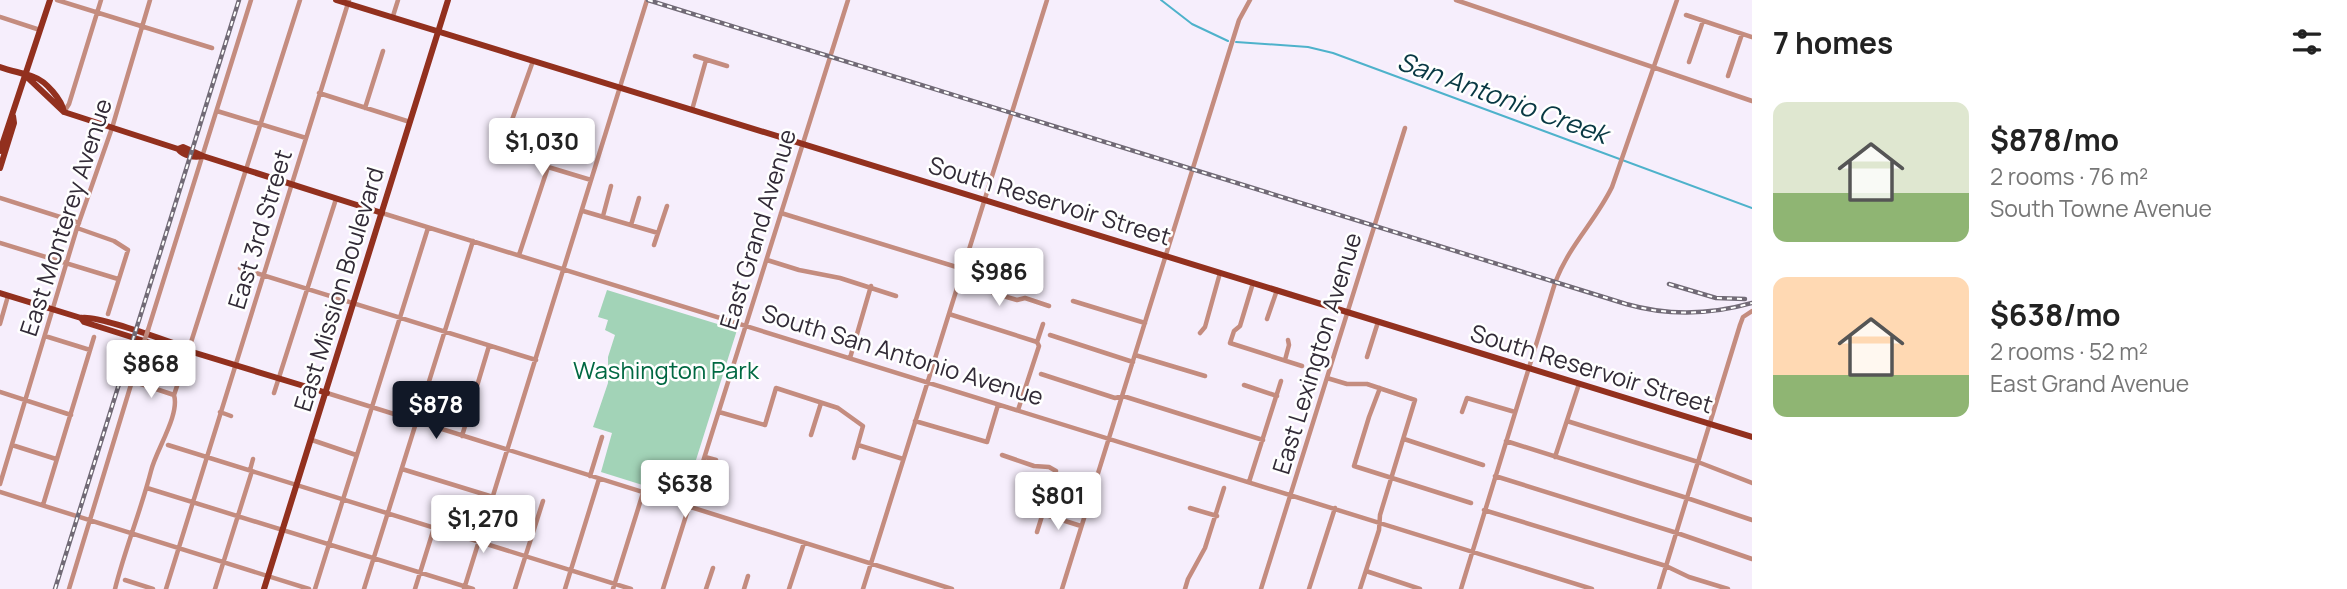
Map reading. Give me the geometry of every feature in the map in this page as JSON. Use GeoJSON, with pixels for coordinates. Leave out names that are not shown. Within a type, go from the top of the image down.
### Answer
{"type":"FeatureCollection","features":[{"type":"Feature","properties":{"kind":"main road"},"geometry":{"type":"LineString","coordinates":[[0,151],[50,0]]}},
{"type":"Feature","properties":{"kind":"main road","name":"South Reservoir Street"},"geometry":{"type":"LineString","coordinates":[[337,0],[1752,438]]}},
{"type":"Feature","properties":{"kind":"main road","name":"East Mission Boulevard"},"geometry":{"type":"LineString","coordinates":[[264,589],[448,0]]}},
{"type":"Feature","properties":{"kind":"main road"},"geometry":{"type":"LineString","coordinates":[[0,67],[33,76],[42,82],[61,103],[64,111]]}},
{"type":"Feature","properties":{"kind":"main road"},"geometry":{"type":"LineString","coordinates":[[26,76],[64,111]]}},
{"type":"Feature","properties":{"kind":"main road","name":"South San Antonio Avenue"},"geometry":{"type":"LineString","coordinates":[[64,111],[382,213]]}},
{"type":"Feature","properties":{"kind":"main road"},"geometry":{"type":"LineString","coordinates":[[0,168],[14,123],[13,116]]}},
{"type":"Feature","properties":{"kind":"main road"},"geometry":{"type":"LineString","coordinates":[[0,293],[182,353],[189,351]]}},
{"type":"Feature","properties":{"kind":"main road"},"geometry":{"type":"LineString","coordinates":[[81,318],[85,316],[110,323],[185,347],[189,351],[327,393]]}},
{"type":"Feature","properties":{"kind":"street"},"geometry":{"type":"LineString","coordinates":[[57,0],[212,48]]}},
{"type":"Feature","properties":{"kind":"street"},"geometry":{"type":"LineString","coordinates":[[64,111],[73,92],[101,0]]}},
{"type":"Feature","properties":{"kind":"street","name":"East Monterey Avenue"},"geometry":{"type":"LineString","coordinates":[[0,484],[78,225],[112,128],[150,0]]}},
{"type":"Feature","properties":{"kind":"street"},"geometry":{"type":"LineString","coordinates":[[69,589],[251,0]]}},
{"type":"Feature","properties":{"kind":"street"},"geometry":{"type":"LineString","coordinates":[[115,589],[151,470],[175,408],[174,395],[300,0]]}},
{"type":"Feature","properties":{"kind":"street"},"geometry":{"type":"LineString","coordinates":[[393,16],[398,0]]}},
{"type":"Feature","properties":{"kind":"street"},"geometry":{"type":"LineString","coordinates":[[464,588],[647,0]]}},
{"type":"Feature","properties":{"kind":"street","name":"East Grand Avenue"},"geometry":{"type":"LineString","coordinates":[[663,589],[848,0]]}},
{"type":"Feature","properties":{"kind":"street"},"geometry":{"type":"LineString","coordinates":[[863,589],[1047,0]]}},
{"type":"Feature","properties":{"kind":"street"},"geometry":{"type":"LineString","coordinates":[[1062,589],[1235,33],[1244,8],[1250,0]]}},
{"type":"Feature","properties":{"kind":"street"},"geometry":{"type":"LineString","coordinates":[[1456,0],[1752,101]]}},
{"type":"Feature","properties":{"kind":"street"},"geometry":{"type":"LineString","coordinates":[[1461,589],[1561,267],[1569,251],[1597,215],[1609,194],[1677,0]]}},
{"type":"Feature","properties":{"kind":"street","name":"East 3rd Street"},"geometry":{"type":"LineString","coordinates":[[166,589],[348,2]]}},
{"type":"Feature","properties":{"kind":"street"},"geometry":{"type":"LineString","coordinates":[[1686,15],[1752,37]]}},
{"type":"Feature","properties":{"kind":"street"},"geometry":{"type":"LineString","coordinates":[[0,17],[41,30]]}},
{"type":"Feature","properties":{"kind":"street"},"geometry":{"type":"LineString","coordinates":[[1689,62],[1703,21]]}},
{"type":"Feature","properties":{"kind":"street"},"geometry":{"type":"LineString","coordinates":[[1728,76],[1742,34]]}},
{"type":"Feature","properties":{"kind":"street"},"geometry":{"type":"LineString","coordinates":[[365,108],[383,51]]}},
{"type":"Feature","properties":{"kind":"street"},"geometry":{"type":"LineString","coordinates":[[695,56],[727,66]]}},
{"type":"Feature","properties":{"kind":"street"},"geometry":{"type":"LineString","coordinates":[[692,110],[706,60]]}},
{"type":"Feature","properties":{"kind":"street"},"geometry":{"type":"LineString","coordinates":[[533,61],[502,148],[546,163],[548,167],[591,180]]}},
{"type":"Feature","properties":{"kind":"street"},"geometry":{"type":"LineString","coordinates":[[61,103],[73,92]]}},
{"type":"Feature","properties":{"kind":"street"},"geometry":{"type":"LineString","coordinates":[[319,93],[410,122]]}},
{"type":"Feature","properties":{"kind":"street"},"geometry":{"type":"LineString","coordinates":[[217,111],[306,138]]}},
{"type":"Feature","properties":{"kind":"street","name":"East Lexington Avenue"},"geometry":{"type":"LineString","coordinates":[[1261,589],[1405,128]]}},
{"type":"Feature","properties":{"kind":"street"},"geometry":{"type":"LineString","coordinates":[[519,255],[548,167]]}},
{"type":"Feature","properties":{"kind":"street"},"geometry":{"type":"LineString","coordinates":[[603,216],[611,186]]}},
{"type":"Feature","properties":{"kind":"street"},"geometry":{"type":"LineString","coordinates":[[0,198],[78,225],[128,250],[108,314]]}},
{"type":"Feature","properties":{"kind":"street"},"geometry":{"type":"LineString","coordinates":[[631,225],[639,198]]}},
{"type":"Feature","properties":{"kind":"street"},"geometry":{"type":"LineString","coordinates":[[274,393],[336,199]]}},
{"type":"Feature","properties":{"kind":"street"},"geometry":{"type":"LineString","coordinates":[[654,245],[667,206]]}},
{"type":"Feature","properties":{"kind":"street"},"geometry":{"type":"LineString","coordinates":[[583,211],[658,233]]}},
{"type":"Feature","properties":{"kind":"street","name":"South San Antonio Avenue"},"geometry":{"type":"LineString","coordinates":[[382,213],[1592,589]]}},
{"type":"Feature","properties":{"kind":"street"},"geometry":{"type":"LineString","coordinates":[[781,213],[963,269]]}},
{"type":"Feature","properties":{"kind":"street"},"geometry":{"type":"LineString","coordinates":[[315,589],[428,228]]}},
{"type":"Feature","properties":{"kind":"street"},"geometry":{"type":"LineString","coordinates":[[364,589],[473,241]]}},
{"type":"Feature","properties":{"kind":"street"},"geometry":{"type":"LineString","coordinates":[[0,243],[118,279]]}},
{"type":"Feature","properties":{"kind":"street"},"geometry":{"type":"LineString","coordinates":[[767,260],[871,286],[896,296]]}},
{"type":"Feature","properties":{"kind":"street"},"geometry":{"type":"LineString","coordinates":[[240,268],[536,360]]}},
{"type":"Feature","properties":{"kind":"street"},"geometry":{"type":"LineString","coordinates":[[1200,332],[1205,327],[1220,273]]}},
{"type":"Feature","properties":{"kind":"street"},"geometry":{"type":"LineString","coordinates":[[960,278],[988,288],[993,293],[1017,300],[1025,298],[1049,306]]}},
{"type":"Feature","properties":{"kind":"street"},"geometry":{"type":"LineString","coordinates":[[1253,283],[1240,326],[1234,331],[1230,343],[1302,366]]}},
{"type":"Feature","properties":{"kind":"street"},"geometry":{"type":"LineString","coordinates":[[850,358],[871,286]]}},
{"type":"Feature","properties":{"kind":"street"},"geometry":{"type":"LineString","coordinates":[[1266,319],[1277,290]]}},
{"type":"Feature","properties":{"kind":"street"},"geometry":{"type":"LineString","coordinates":[[0,324],[8,296]]}},
{"type":"Feature","properties":{"kind":"street"},"geometry":{"type":"LineString","coordinates":[[1073,301],[1145,323]]}},
{"type":"Feature","properties":{"kind":"street"},"geometry":{"type":"LineString","coordinates":[[1659,589],[1743,317],[1752,311]]}},
{"type":"Feature","properties":{"kind":"street"},"geometry":{"type":"LineString","coordinates":[[949,314],[1037,342]]}},
{"type":"Feature","properties":{"kind":"street"},"geometry":{"type":"LineString","coordinates":[[1367,357],[1378,321]]}},
{"type":"Feature","properties":{"kind":"street"},"geometry":{"type":"LineString","coordinates":[[1018,410],[1039,346],[1037,342],[1043,324]]}},
{"type":"Feature","properties":{"kind":"street"},"geometry":{"type":"LineString","coordinates":[[1050,335],[1133,362]]}},
{"type":"Feature","properties":{"kind":"street"},"geometry":{"type":"LineString","coordinates":[[45,336],[90,350]]}},
{"type":"Feature","properties":{"kind":"street"},"geometry":{"type":"LineString","coordinates":[[43,505],[94,337]]}},
{"type":"Feature","properties":{"kind":"street"},"geometry":{"type":"LineString","coordinates":[[1285,360],[1288,340]]}},
{"type":"Feature","properties":{"kind":"street"},"geometry":{"type":"LineString","coordinates":[[462,436],[489,346]]}},
{"type":"Feature","properties":{"kind":"street"},"geometry":{"type":"LineString","coordinates":[[1135,355],[1205,376]]}},
{"type":"Feature","properties":{"kind":"street"},"geometry":{"type":"LineString","coordinates":[[1041,374],[1115,398],[1123,396],[1263,440]]}},
{"type":"Feature","properties":{"kind":"street"},"geometry":{"type":"LineString","coordinates":[[1327,378],[1347,384],[1367,384],[1416,400],[1360,589]]}},
{"type":"Feature","properties":{"kind":"street"},"geometry":{"type":"LineString","coordinates":[[132,381],[174,395]]}},
{"type":"Feature","properties":{"kind":"street"},"geometry":{"type":"LineString","coordinates":[[1249,482],[1281,381]]}},
{"type":"Feature","properties":{"kind":"street"},"geometry":{"type":"LineString","coordinates":[[1555,457],[1579,384]]}},
{"type":"Feature","properties":{"kind":"street"},"geometry":{"type":"LineString","coordinates":[[1244,385],[1277,396]]}},
{"type":"Feature","properties":{"kind":"street"},"geometry":{"type":"LineString","coordinates":[[719,412],[765,425],[776,388],[838,408],[863,426],[854,458]]}},
{"type":"Feature","properties":{"kind":"street"},"geometry":{"type":"LineString","coordinates":[[1380,388],[1368,417],[1354,466],[1471,503]]}},
{"type":"Feature","properties":{"kind":"street"},"geometry":{"type":"LineString","coordinates":[[0,392],[71,415]]}},
{"type":"Feature","properties":{"kind":"street"},"geometry":{"type":"LineString","coordinates":[[327,393],[952,589]]}},
{"type":"Feature","properties":{"kind":"street"},"geometry":{"type":"LineString","coordinates":[[1462,412],[1467,398],[1515,412]]}},
{"type":"Feature","properties":{"kind":"street"},"geometry":{"type":"LineString","coordinates":[[811,435],[821,403]]}},
{"type":"Feature","properties":{"kind":"street"},"geometry":{"type":"LineString","coordinates":[[915,421],[988,442],[998,405]]}},
{"type":"Feature","properties":{"kind":"street"},"geometry":{"type":"LineString","coordinates":[[220,412],[231,416]]}},
{"type":"Feature","properties":{"kind":"street"},"geometry":{"type":"LineString","coordinates":[[1567,421],[1698,462],[1752,483]]}},
{"type":"Feature","properties":{"kind":"street"},"geometry":{"type":"LineString","coordinates":[[590,476],[602,437]]}},
{"type":"Feature","properties":{"kind":"street"},"geometry":{"type":"LineString","coordinates":[[1404,439],[1483,465]]}},
{"type":"Feature","properties":{"kind":"street"},"geometry":{"type":"LineString","coordinates":[[312,440],[356,455]]}},
{"type":"Feature","properties":{"kind":"street"},"geometry":{"type":"LineString","coordinates":[[1506,442],[1752,520]]}},
{"type":"Feature","properties":{"kind":"street"},"geometry":{"type":"LineString","coordinates":[[168,444],[480,541],[614,587],[631,589]]}},
{"type":"Feature","properties":{"kind":"street"},"geometry":{"type":"LineString","coordinates":[[12,445],[56,460]]}},
{"type":"Feature","properties":{"kind":"street"},"geometry":{"type":"LineString","coordinates":[[858,445],[903,459]]}},
{"type":"Feature","properties":{"kind":"street"},"geometry":{"type":"LineString","coordinates":[[1002,455],[1056,471],[1037,532]]}},
{"type":"Feature","properties":{"kind":"street"},"geometry":{"type":"LineString","coordinates":[[705,457],[716,460]]}},
{"type":"Feature","properties":{"kind":"street"},"geometry":{"type":"LineString","coordinates":[[215,589],[253,460]]}},
{"type":"Feature","properties":{"kind":"street"},"geometry":{"type":"LineString","coordinates":[[402,469],[493,497]]}},
{"type":"Feature","properties":{"kind":"street"},"geometry":{"type":"LineString","coordinates":[[1495,476],[1752,559]]}},
{"type":"Feature","properties":{"kind":"street"},"geometry":{"type":"LineString","coordinates":[[565,589],[599,479]]}},
{"type":"Feature","properties":{"kind":"street"},"geometry":{"type":"LineString","coordinates":[[147,488],[473,589]]}},
{"type":"Feature","properties":{"kind":"street"},"geometry":{"type":"LineString","coordinates":[[1185,589],[1205,548],[1224,488]]}},
{"type":"Feature","properties":{"kind":"street"},"geometry":{"type":"LineString","coordinates":[[0,492],[309,589]]}},
{"type":"Feature","properties":{"kind":"street"},"geometry":{"type":"LineString","coordinates":[[614,587],[643,493]]}},
{"type":"Feature","properties":{"kind":"street"},"geometry":{"type":"LineString","coordinates":[[515,589],[543,501]]}},
{"type":"Feature","properties":{"kind":"street"},"geometry":{"type":"LineString","coordinates":[[1190,508],[1217,516]]}},
{"type":"Feature","properties":{"kind":"street"},"geometry":{"type":"LineString","coordinates":[[1309,589],[1335,508]]}},
{"type":"Feature","properties":{"kind":"street"},"geometry":{"type":"LineString","coordinates":[[1484,510],[1666,566],[1689,577],[1728,589]]}},
{"type":"Feature","properties":{"kind":"street"},"geometry":{"type":"LineString","coordinates":[[1043,514],[1081,526]]}},
{"type":"Feature","properties":{"kind":"street"},"geometry":{"type":"LineString","coordinates":[[415,589],[434,528]]}},
{"type":"Feature","properties":{"kind":"street"},"geometry":{"type":"LineString","coordinates":[[789,589],[804,543]]}},
{"type":"Feature","properties":{"kind":"street"},"geometry":{"type":"LineString","coordinates":[[706,589],[713,568]]}},
{"type":"Feature","properties":{"kind":"street"},"geometry":{"type":"LineString","coordinates":[[1366,571],[1420,589]]}},
{"type":"Feature","properties":{"kind":"street"},"geometry":{"type":"LineString","coordinates":[[744,589],[748,576]]}},
{"type":"Feature","properties":{"kind":"street"},"geometry":{"type":"LineString","coordinates":[[125,580],[153,589]]}},
{"type":"Feature","properties":{"kind":"green space","name":"Washington Park"},"geometry":{"type":"Polygon","coordinates":[[[607,290],[737,330],[684,498],[601,472],[612,433],[593,427],[608,383],[608,357],[615,335],[605,330],[608,320],[598,317],[607,290]]]}},
{"type":"Feature","properties":{"kind":"waterway","name":"San Antonio Creek"},"geometry":{"type":"LineString","coordinates":[[1161,0],[1192,24],[1228,41]]}},
{"type":"Feature","properties":{"kind":"waterway","name":"San Antonio Creek"},"geometry":{"type":"LineString","coordinates":[[1236,42],[1308,47],[1333,53],[1752,208]]}},
{"type":"Feature","properties":{"kind":"railway"},"geometry":{"type":"LineString","coordinates":[[55,589],[239,0]]}},
{"type":"Feature","properties":{"kind":"railway"},"geometry":{"type":"LineString","coordinates":[[648,0],[1626,304],[1658,311],[1705,312],[1752,303]]}},
{"type":"Feature","properties":{"kind":"railway"},"geometry":{"type":"LineString","coordinates":[[1669,284],[1716,298],[1745,299]]}}]}
